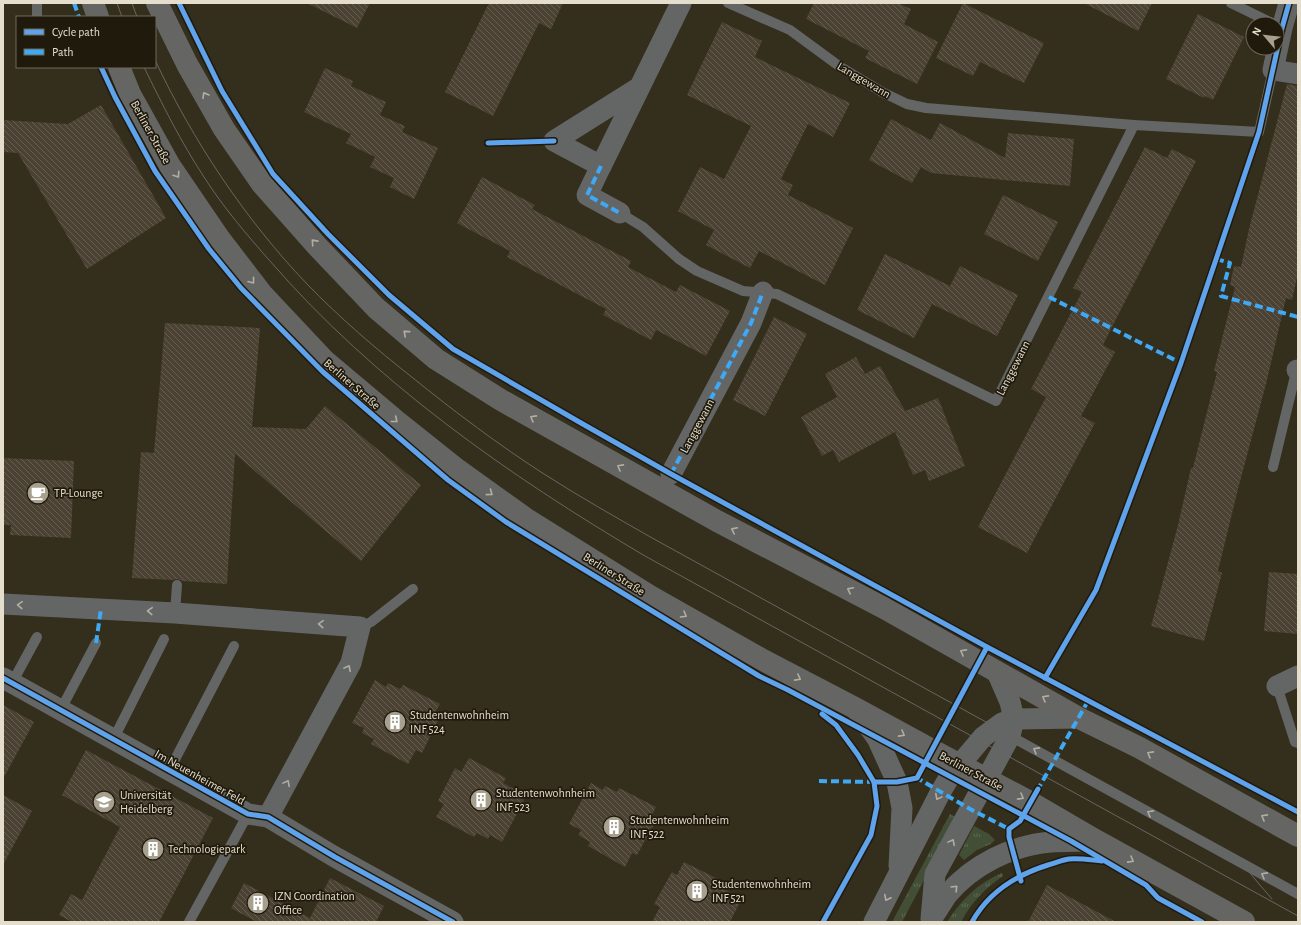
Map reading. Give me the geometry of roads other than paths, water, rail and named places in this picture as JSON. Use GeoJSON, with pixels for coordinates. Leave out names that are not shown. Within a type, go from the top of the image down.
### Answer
{"type":"FeatureCollection","features":[{"type":"Feature","properties":{"kind":"main road"},"geometry":{"type":"LineString","coordinates":[[93,3],[98,16]]}},
{"type":"Feature","properties":{"kind":"main road"},"geometry":{"type":"LineString","coordinates":[[157,3],[187,64],[224,129],[262,184],[317,246],[376,308],[436,359],[501,400],[717,521],[884,608],[1079,718],[1140,748],[1298,836]]}},
{"type":"Feature","properties":{"kind":"main road","name":"Berliner Straße"},"geometry":{"type":"LineString","coordinates":[[119,68],[130,94],[170,166],[219,238],[262,294],[325,361],[458,470],[525,518],[650,596],[763,660],[987,778],[1244,922]]}},
{"type":"Feature","properties":{"kind":"street","name":"Langgewann"},"geometry":{"type":"LineString","coordinates":[[620,213],[586,195],[681,3]]}},
{"type":"Feature","properties":{"kind":"street"},"geometry":{"type":"LineString","coordinates":[[1283,16],[1289,3]]}},
{"type":"Feature","properties":{"kind":"street"},"geometry":{"type":"LineString","coordinates":[[1275,56],[1273,70],[1298,74]]}},
{"type":"Feature","properties":{"kind":"street"},"geometry":{"type":"LineString","coordinates":[[601,166],[554,142],[640,86]]}},
{"type":"Feature","properties":{"kind":"street","name":"Langgewann"},"geometry":{"type":"LineString","coordinates":[[671,474],[750,323],[763,292]]}},
{"type":"Feature","properties":{"kind":"street"},"geometry":{"type":"LineString","coordinates":[[3,604],[175,613],[360,627],[351,663],[258,816]]}},
{"type":"Feature","properties":{"kind":"street"},"geometry":{"type":"LineString","coordinates":[[930,920],[935,874],[987,778],[1012,728],[1010,702],[997,672]]}},
{"type":"Feature","properties":{"kind":"street"},"geometry":{"type":"LineString","coordinates":[[1277,686],[1298,676]]}},
{"type":"Feature","properties":{"kind":"street","name":"Im Neuenheimer Feld"},"geometry":{"type":"LineString","coordinates":[[8,681],[169,771],[258,816],[453,922]]}},
{"type":"Feature","properties":{"kind":"street"},"geometry":{"type":"LineString","coordinates":[[855,708],[877,738],[897,782],[902,808],[899,874]]}},
{"type":"Feature","properties":{"kind":"street"},"geometry":{"type":"LineString","coordinates":[[874,922],[950,776],[983,737],[1002,723],[1012,728],[1079,718]]}},
{"type":"Feature","properties":{"kind":"street"},"geometry":{"type":"LineString","coordinates":[[930,920],[948,895],[962,880],[983,864],[1004,853],[1050,842],[1097,841]]}},
{"type":"Feature","properties":{"kind":"lane"},"geometry":{"type":"LineString","coordinates":[[37,16],[38,3]]}},
{"type":"Feature","properties":{"kind":"lane","name":"Langgewann"},"geometry":{"type":"LineString","coordinates":[[728,3],[790,30],[839,66],[882,92],[907,104],[926,108],[1134,125],[1259,132],[1273,70]]}},
{"type":"Feature","properties":{"kind":"lane"},"geometry":{"type":"LineString","coordinates":[[1232,3],[1258,16]]}},
{"type":"Feature","properties":{"kind":"lane","name":"Langgewann"},"geometry":{"type":"LineString","coordinates":[[620,213],[643,227],[679,259],[698,271],[743,291],[777,294],[996,401],[1134,125]]}},
{"type":"Feature","properties":{"kind":"lane"},"geometry":{"type":"LineString","coordinates":[[1273,467],[1298,368]]}},
{"type":"Feature","properties":{"kind":"lane"},"geometry":{"type":"LineString","coordinates":[[175,613],[177,584]]}},
{"type":"Feature","properties":{"kind":"lane"},"geometry":{"type":"LineString","coordinates":[[360,627],[370,622],[413,589]]}},
{"type":"Feature","properties":{"kind":"lane"},"geometry":{"type":"LineString","coordinates":[[8,681],[37,637]]}},
{"type":"Feature","properties":{"kind":"lane"},"geometry":{"type":"LineString","coordinates":[[113,740],[164,639]]}},
{"type":"Feature","properties":{"kind":"lane"},"geometry":{"type":"LineString","coordinates":[[60,711],[96,643]]}},
{"type":"Feature","properties":{"kind":"lane"},"geometry":{"type":"LineString","coordinates":[[169,771],[234,646]]}},
{"type":"Feature","properties":{"kind":"lane"},"geometry":{"type":"LineString","coordinates":[[1277,686],[1295,742],[1298,743]]}},
{"type":"Feature","properties":{"kind":"lane"},"geometry":{"type":"LineString","coordinates":[[1012,728],[1298,894]]}},
{"type":"Feature","properties":{"kind":"lane"},"geometry":{"type":"LineString","coordinates":[[189,922],[258,816]]}},
{"type":"Feature","properties":{"kind":"tram line"},"geometry":{"type":"LineString","coordinates":[[117,3],[122,16]]}},
{"type":"Feature","properties":{"kind":"tram line"},"geometry":{"type":"LineString","coordinates":[[132,3],[137,16]]}},
{"type":"Feature","properties":{"kind":"tram line"},"geometry":{"type":"LineString","coordinates":[[156,62],[203,149],[242,206],[284,259],[307,284],[358,333],[477,428],[544,474],[640,531],[1298,894]]}},
{"type":"Feature","properties":{"kind":"tram line"},"geometry":{"type":"LineString","coordinates":[[144,68],[187,150],[211,188],[253,241],[311,305],[354,347],[446,424],[543,493],[645,556],[1298,916]]}},
{"type":"Feature","properties":{"kind":"tram line"},"geometry":{"type":"LineString","coordinates":[[1246,868],[1272,899]]}},
{"type":"Feature","properties":{"kind":"place","name":"TP-Lounge"},"geometry":{"type":"Point","coordinates":[38,493]}},
{"type":"Feature","properties":{"kind":"place","name":"Studentenwohnheim INF 524"},"geometry":{"type":"Point","coordinates":[395,722]}},
{"type":"Feature","properties":{"kind":"place","name":"Studentenwohnheim INF 523"},"geometry":{"type":"Point","coordinates":[481,800]}},
{"type":"Feature","properties":{"kind":"place","name":"Universität Heidelberg"},"geometry":{"type":"Point","coordinates":[104,802]}},
{"type":"Feature","properties":{"kind":"place","name":"Studentenwohnheim INF 522"},"geometry":{"type":"Point","coordinates":[614,827]}},
{"type":"Feature","properties":{"kind":"place","name":"Technologiepark"},"geometry":{"type":"Point","coordinates":[153,849]}},
{"type":"Feature","properties":{"kind":"place","name":"Studentenwohnheim INF 521"},"geometry":{"type":"Point","coordinates":[697,891]}},
{"type":"Feature","properties":{"kind":"place","name":"IZN Coordination Office"},"geometry":{"type":"Point","coordinates":[258,903]}}]}
